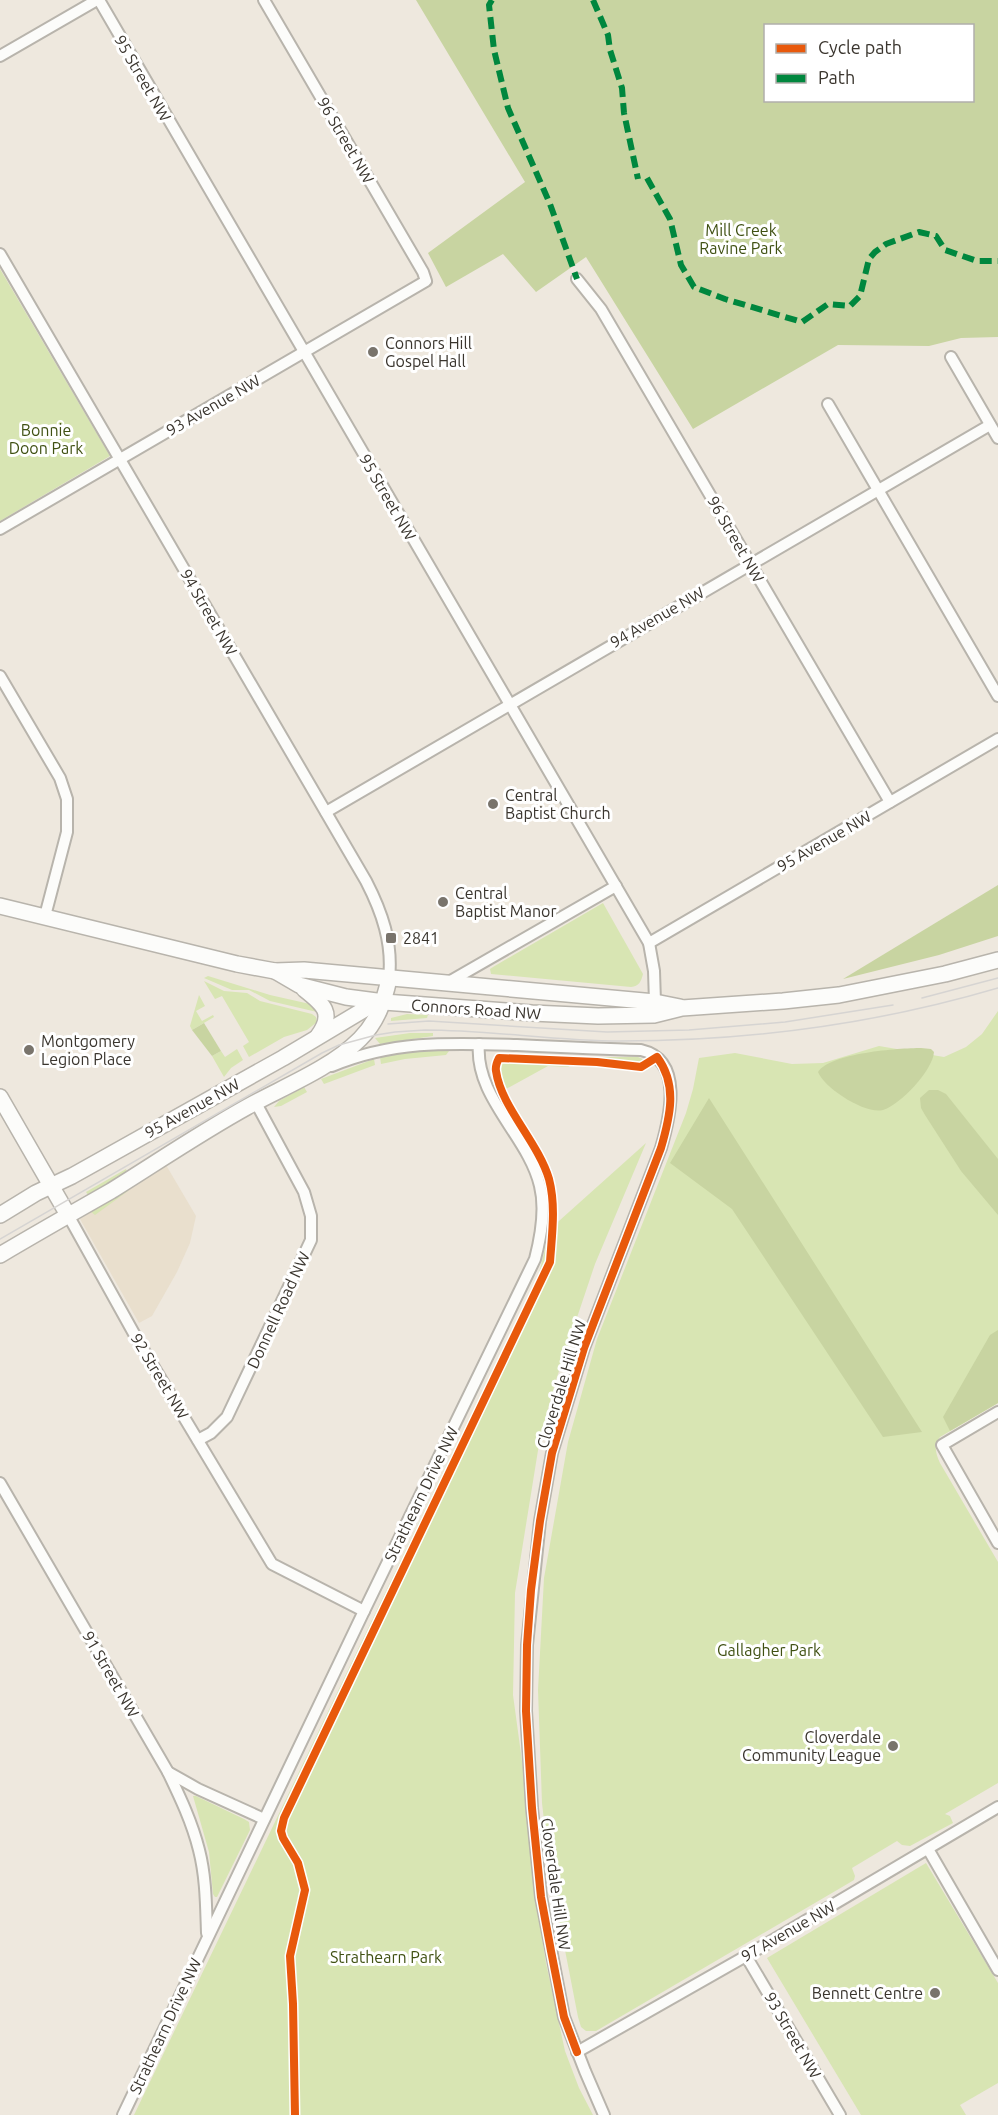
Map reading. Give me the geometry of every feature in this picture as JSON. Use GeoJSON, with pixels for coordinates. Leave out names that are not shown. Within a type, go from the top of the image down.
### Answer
{"type":"FeatureCollection","features":[{"type":"Feature","properties":{"kind":"main road","name":"Connors Road NW"},"geometry":{"type":"LineString","coordinates":[[0,906],[209,958],[275,971],[304,970],[655,1002],[682,1008]]}},
{"type":"Feature","properties":{"kind":"main road","name":"Connors Road NW"},"geometry":{"type":"LineString","coordinates":[[275,971],[299,986],[346,997],[384,1002],[598,1016],[654,1015],[682,1008],[783,1002],[838,995],[945,974],[998,960]]}},
{"type":"Feature","properties":{"kind":"main road","name":"95 Avenue NW"},"geometry":{"type":"LineString","coordinates":[[0,1255],[256,1103],[333,1061],[353,1046],[372,1025],[384,1002],[389,979]]}},
{"type":"Feature","properties":{"kind":"main road"},"geometry":{"type":"LineString","coordinates":[[299,986],[318,1000],[327,1012],[326,1024],[318,1036]]}},
{"type":"Feature","properties":{"kind":"main road","name":"95 Avenue NW"},"geometry":{"type":"LineString","coordinates":[[0,1215],[365,1009],[384,1002]]}},
{"type":"Feature","properties":{"kind":"main road","name":"92 Street NW"},"geometry":{"type":"LineString","coordinates":[[0,1097],[68,1215]]}},
{"type":"Feature","properties":{"kind":"street"},"geometry":{"type":"LineString","coordinates":[[0,56],[98,0]]}},
{"type":"Feature","properties":{"kind":"street","name":"95 Street NW"},"geometry":{"type":"LineString","coordinates":[[98,0],[649,943],[654,971],[655,1002]]}},
{"type":"Feature","properties":{"kind":"street","name":"96 Street NW"},"geometry":{"type":"LineString","coordinates":[[264,0],[426,281]]}},
{"type":"Feature","properties":{"kind":"street","name":"94 Street NW"},"geometry":{"type":"LineString","coordinates":[[0,254],[378,905],[385,924],[389,949],[389,979]]}},
{"type":"Feature","properties":{"kind":"street","name":"96 Street NW"},"geometry":{"type":"LineString","coordinates":[[577,279],[601,309],[890,802]]}},
{"type":"Feature","properties":{"kind":"street","name":"93 Avenue NW"},"geometry":{"type":"LineString","coordinates":[[0,530],[426,281]]}},
{"type":"Feature","properties":{"kind":"street"},"geometry":{"type":"LineString","coordinates":[[951,357],[998,438]]}},
{"type":"Feature","properties":{"kind":"street"},"geometry":{"type":"LineString","coordinates":[[828,404],[998,696]]}},
{"type":"Feature","properties":{"kind":"street","name":"94 Avenue NW"},"geometry":{"type":"LineString","coordinates":[[326,812],[990,425]]}},
{"type":"Feature","properties":{"kind":"street"},"geometry":{"type":"LineString","coordinates":[[0,676],[60,778],[67,799],[67,832],[45,916]]}},
{"type":"Feature","properties":{"kind":"street","name":"95 Avenue NW"},"geometry":{"type":"LineString","coordinates":[[649,943],[998,739]]}},
{"type":"Feature","properties":{"kind":"street"},"geometry":{"type":"LineString","coordinates":[[446,984],[616,886]]}},
{"type":"Feature","properties":{"kind":"street","name":"95 Avenue NW"},"geometry":{"type":"LineString","coordinates":[[298,1080],[363,1055],[421,1044],[641,1050],[657,1057]]}},
{"type":"Feature","properties":{"kind":"street","name":"Strathearn Drive NW"},"geometry":{"type":"LineString","coordinates":[[123,2115],[207,1936],[535,1259],[543,1211],[540,1185],[523,1147],[491,1095],[478,1061],[479,1044]]}},
{"type":"Feature","properties":{"kind":"street","name":"Cloverdale Hill NW"},"geometry":{"type":"LineString","coordinates":[[577,2052],[564,2016],[541,1897],[532,1808],[527,1722],[527,1644],[540,1521],[552,1453],[584,1347],[661,1148],[669,1119],[669,1076],[657,1057]]}},
{"type":"Feature","properties":{"kind":"street","name":"Donnell Road NW"},"geometry":{"type":"LineString","coordinates":[[198,1440],[211,1433],[227,1417],[311,1240],[311,1216],[303,1192],[256,1103]]}},
{"type":"Feature","properties":{"kind":"street","name":"92 Street NW"},"geometry":{"type":"LineString","coordinates":[[68,1215],[137,1339],[272,1564],[364,1611]]}},
{"type":"Feature","properties":{"kind":"street"},"geometry":{"type":"LineString","coordinates":[[998,1412],[942,1445],[998,1543]]}},
{"type":"Feature","properties":{"kind":"street","name":"91 Street NW"},"geometry":{"type":"LineString","coordinates":[[0,1484],[168,1772]]}},
{"type":"Feature","properties":{"kind":"street"},"geometry":{"type":"LineString","coordinates":[[168,1772],[198,1789],[264,1819]]}},
{"type":"Feature","properties":{"kind":"street","name":"Strathearn Drive NW"},"geometry":{"type":"LineString","coordinates":[[168,1772],[189,1817],[200,1851],[205,1885],[207,1936]]}},
{"type":"Feature","properties":{"kind":"street","name":"97 Avenue NW"},"geometry":{"type":"LineString","coordinates":[[577,2052],[998,1808]]}},
{"type":"Feature","properties":{"kind":"street"},"geometry":{"type":"LineString","coordinates":[[928,1849],[998,1970]]}},
{"type":"Feature","properties":{"kind":"street","name":"93 Street NW"},"geometry":{"type":"LineString","coordinates":[[746,1956],[840,2115]]}},
{"type":"Feature","properties":{"kind":"street"},"geometry":{"type":"LineString","coordinates":[[577,2052],[604,2115]]}},
{"type":"Feature","properties":{"kind":"shaded area"},"geometry":{"type":"Polygon","coordinates":[[[166,1165],[196,1216],[190,1243],[177,1272],[152,1316],[139,1323],[80,1219],[166,1165]]]}},
{"type":"Feature","properties":{"kind":"green space","name":"Mill Creek Ravine Park"},"geometry":{"type":"Polygon","coordinates":[[[416,0],[998,0],[998,337],[961,338],[929,346],[838,345],[693,429],[586,257],[536,292],[503,254],[446,287],[428,253],[525,182],[416,0]]]}},
{"type":"Feature","properties":{"kind":"green space","name":"Bonnie Doon Park"},"geometry":{"type":"Polygon","coordinates":[[[0,269],[110,456],[0,521],[0,269]]]}},
{"type":"Feature","properties":{"kind":"green space"},"geometry":{"type":"Polygon","coordinates":[[[998,885],[998,936],[939,955],[843,979],[998,885]]]}},
{"type":"Feature","properties":{"kind":"green space"},"geometry":{"type":"Polygon","coordinates":[[[603,903],[643,974],[638,985],[631,987],[491,974],[490,969],[493,967],[603,903]]]}},
{"type":"Feature","properties":{"kind":"green space"},"geometry":{"type":"Polygon","coordinates":[[[208,976],[270,995],[310,1004],[319,1011],[270,1001],[249,990],[232,990],[204,978],[208,976]]]}},
{"type":"Feature","properties":{"kind":"green space"},"geometry":{"type":"Polygon","coordinates":[[[204,981],[224,991],[247,993],[260,1001],[312,1014],[316,1017],[317,1022],[307,1030],[284,1037],[249,1057],[243,1046],[249,1042],[222,996],[215,999],[204,981]]]}},
{"type":"Feature","properties":{"kind":"green space"},"geometry":{"type":"Polygon","coordinates":[[[199,995],[205,1006],[196,1011],[202,1021],[213,1015],[214,1017],[192,1030],[190,1026],[199,995]]]}},
{"type":"Feature","properties":{"kind":"green space","name":"Gallagher Park"},"geometry":{"type":"Polygon","coordinates":[[[998,1011],[998,1403],[940,1437],[936,1453],[998,1562],[998,1783],[945,1814],[950,1816],[953,1823],[910,1846],[902,1845],[897,1841],[852,1868],[854,1880],[596,2031],[586,2031],[581,2027],[578,2017],[550,1873],[542,1803],[538,1690],[544,1578],[568,1442],[597,1339],[686,1113],[699,1058],[735,1053],[792,1064],[823,1063],[879,1046],[944,1057],[966,1047],[982,1034],[998,1011]]]}},
{"type":"Feature","properties":{"kind":"green space"},"geometry":{"type":"Polygon","coordinates":[[[407,1014],[428,1015],[427,1018],[391,1021],[391,1018],[407,1014]]]}},
{"type":"Feature","properties":{"kind":"green space"},"geometry":{"type":"Polygon","coordinates":[[[204,1023],[221,1051],[212,1056],[192,1030],[204,1023]]]}},
{"type":"Feature","properties":{"kind":"green space"},"geometry":{"type":"Polygon","coordinates":[[[410,1033],[433,1033],[433,1036],[380,1044],[375,1038],[410,1033]]]}},
{"type":"Feature","properties":{"kind":"green space"},"geometry":{"type":"Polygon","coordinates":[[[921,1048],[931,1049],[934,1052],[928,1068],[906,1094],[883,1110],[867,1108],[846,1099],[828,1085],[818,1072],[836,1060],[850,1056],[921,1048]]]}},
{"type":"Feature","properties":{"kind":"green space"},"geometry":{"type":"Polygon","coordinates":[[[237,1049],[243,1060],[231,1068],[224,1077],[212,1056],[221,1051],[225,1057],[237,1049]]]}},
{"type":"Feature","properties":{"kind":"green space"},"geometry":{"type":"Polygon","coordinates":[[[428,1049],[449,1051],[446,1055],[381,1064],[380,1057],[428,1049]]]}},
{"type":"Feature","properties":{"kind":"green space"},"geometry":{"type":"Polygon","coordinates":[[[582,1057],[638,1057],[647,1061],[642,1063],[578,1059],[582,1057]]]}},
{"type":"Feature","properties":{"kind":"green space"},"geometry":{"type":"Polygon","coordinates":[[[374,1059],[375,1065],[324,1084],[321,1079],[374,1059]]]}},
{"type":"Feature","properties":{"kind":"green space"},"geometry":{"type":"Polygon","coordinates":[[[504,1061],[568,1065],[569,1067],[548,1066],[506,1089],[498,1075],[499,1063],[504,1061]]]}},
{"type":"Feature","properties":{"kind":"green space"},"geometry":{"type":"Polygon","coordinates":[[[304,1087],[307,1092],[281,1106],[274,1107],[279,1101],[304,1087]]]}},
{"type":"Feature","properties":{"kind":"green space"},"geometry":{"type":"Polygon","coordinates":[[[929,1090],[938,1090],[946,1094],[998,1159],[998,1215],[961,1171],[921,1108],[920,1098],[929,1090]]]}},
{"type":"Feature","properties":{"kind":"green space"},"geometry":{"type":"Polygon","coordinates":[[[709,1098],[922,1432],[883,1437],[732,1209],[670,1163],[709,1098]]]}},
{"type":"Feature","properties":{"kind":"green space","name":"Strathearn Park"},"geometry":{"type":"Polygon","coordinates":[[[646,1143],[595,1264],[556,1380],[540,1438],[515,1593],[513,1695],[525,1783],[532,1873],[546,1963],[565,2051],[579,2088],[593,2115],[134,2115],[539,1273],[550,1229],[646,1143]]]}},
{"type":"Feature","properties":{"kind":"green space"},"geometry":{"type":"Polygon","coordinates":[[[126,1169],[127,1172],[96,1192],[88,1195],[86,1192],[126,1169]]]}},
{"type":"Feature","properties":{"kind":"green space"},"geometry":{"type":"Polygon","coordinates":[[[123,1190],[128,1191],[95,1215],[90,1211],[123,1190]]]}},
{"type":"Feature","properties":{"kind":"green space"},"geometry":{"type":"Polygon","coordinates":[[[998,1330],[998,1403],[950,1431],[943,1417],[990,1335],[998,1330]]]}},
{"type":"Feature","properties":{"kind":"green space"},"geometry":{"type":"Polygon","coordinates":[[[193,1796],[249,1822],[250,1830],[217,1897],[213,1894],[209,1852],[193,1796]]]}},
{"type":"Feature","properties":{"kind":"green space","name":"Bennett Centre"},"geometry":{"type":"Polygon","coordinates":[[[926,1863],[998,1983],[998,2083],[960,2105],[966,2115],[861,2115],[767,1958],[926,1863]]]}},
{"type":"Feature","properties":{"kind":"tram line"},"geometry":{"type":"LineString","coordinates":[[922,998],[998,978]]}},
{"type":"Feature","properties":{"kind":"tram line"},"geometry":{"type":"LineString","coordinates":[[0,1239],[322,1053],[339,1045],[376,1035],[425,1030],[596,1041],[716,1038],[859,1021],[952,1001],[998,988]]}},
{"type":"Feature","properties":{"kind":"tram line"},"geometry":{"type":"LineString","coordinates":[[388,1024],[429,1021],[607,1032],[689,1030],[785,1022],[893,1005]]}},
{"type":"Feature","properties":{"kind":"marked path"},"geometry":{"type":"LineString","coordinates":[[492,0],[489,5],[494,50],[508,108],[550,204],[577,279]]}},
{"type":"Feature","properties":{"kind":"marked path"},"geometry":{"type":"LineString","coordinates":[[593,0],[608,35],[610,50],[622,88],[624,113],[638,179]]}},
{"type":"Feature","properties":{"kind":"marked path"},"geometry":{"type":"LineString","coordinates":[[647,178],[670,219],[681,265],[694,287],[725,299],[802,322],[828,304],[850,306],[860,296],[869,259],[875,252],[886,244],[919,232],[936,236],[945,250],[977,261],[998,261]]}},
{"type":"Feature","properties":{"kind":"cycle path"},"geometry":{"type":"LineString","coordinates":[[295,2115],[290,1956],[305,1890],[298,1863],[283,1838],[281,1831],[284,1818],[550,1262],[553,1210],[549,1179],[537,1152],[505,1098],[496,1071],[497,1063],[499,1058],[597,1062],[641,1067],[657,1057],[664,1068],[670,1090],[667,1125],[661,1148],[584,1348],[552,1453],[531,1590],[526,1711],[532,1808],[541,1897],[564,2017],[577,2052]]}},
{"type":"Feature","properties":{"kind":"place","name":"Connors Hill Gospel Hall"},"geometry":{"type":"Point","coordinates":[373,352]}},
{"type":"Feature","properties":{"kind":"place","name":"Central Baptist Church"},"geometry":{"type":"Point","coordinates":[493,804]}},
{"type":"Feature","properties":{"kind":"place","name":"Central Baptist Manor"},"geometry":{"type":"Point","coordinates":[443,902]}},
{"type":"Feature","properties":{"kind":"place","name":"2841"},"geometry":{"type":"Point","coordinates":[391,938]}},
{"type":"Feature","properties":{"kind":"place","name":"Montgomery Legion Place"},"geometry":{"type":"Point","coordinates":[29,1050]}},
{"type":"Feature","properties":{"kind":"place","name":"Cloverdale Community League"},"geometry":{"type":"Point","coordinates":[893,1746]}},
{"type":"Feature","properties":{"kind":"place","name":"Bennett Centre"},"geometry":{"type":"Point","coordinates":[935,1993]}}]}
